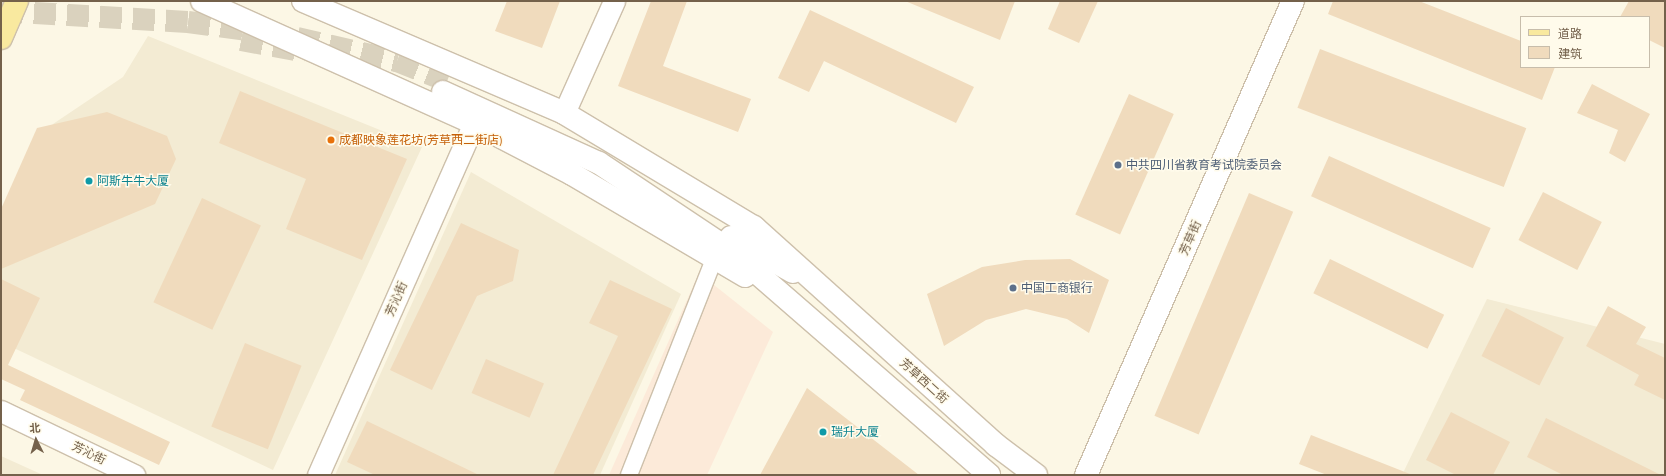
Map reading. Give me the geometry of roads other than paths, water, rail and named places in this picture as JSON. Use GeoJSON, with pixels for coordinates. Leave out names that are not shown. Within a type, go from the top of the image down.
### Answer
{"type":"FeatureCollection","features":[{"type":"Feature","properties":{"kind":"main road"},"geometry":{"type":"LineString","coordinates":[[1,38],[17,1]]}},
{"type":"Feature","properties":{"kind":"main road"},"geometry":{"type":"LineString","coordinates":[[202,1],[474,123],[572,174],[714,259],[778,295]]}},
{"type":"Feature","properties":{"kind":"main road"},"geometry":{"type":"LineString","coordinates":[[302,1],[564,113],[754,227],[814,283]]}},
{"type":"Feature","properties":{"kind":"main road","name":"芳草街"},"geometry":{"type":"LineString","coordinates":[[1086,475],[1294,1]]}},
{"type":"Feature","properties":{"kind":"main road"},"geometry":{"type":"LineString","coordinates":[[814,283],[755,252],[618,164],[445,86],[598,163],[734,253],[778,295],[843,344],[989,475]]}},
{"type":"Feature","properties":{"kind":"main road","name":"芳草西二街"},"geometry":{"type":"LineString","coordinates":[[814,283],[996,445],[1036,475]]}},
{"type":"Feature","properties":{"kind":"street"},"geometry":{"type":"LineString","coordinates":[[564,113],[614,1]]}},
{"type":"Feature","properties":{"kind":"street","name":"芳沁街"},"geometry":{"type":"LineString","coordinates":[[318,475],[474,123]]}},
{"type":"Feature","properties":{"kind":"street"},"geometry":{"type":"LineString","coordinates":[[630,475],[714,259]]}},
{"type":"Feature","properties":{"kind":"street","name":"芳沁街"},"geometry":{"type":"LineString","coordinates":[[1,411],[134,475]]}},
{"type":"Feature","properties":{"kind":"tunnel"},"geometry":{"type":"LineString","coordinates":[[1,11],[188,22],[263,32]]}},
{"type":"Feature","properties":{"kind":"tunnel"},"geometry":{"type":"LineString","coordinates":[[297,38],[397,61],[447,81]]}},
{"type":"Feature","properties":{"kind":"tunnel"},"geometry":{"type":"LineString","coordinates":[[241,40],[306,52]]}},
{"type":"Feature","properties":{"kind":"place","name":"成都映象莲花坊(芳草西二街店)"},"geometry":{"type":"Point","coordinates":[331,140]}},
{"type":"Feature","properties":{"kind":"place","name":"中共四川省教育考试院委员会"},"geometry":{"type":"Point","coordinates":[1118,165]}},
{"type":"Feature","properties":{"kind":"place","name":"阿斯牛牛大厦"},"geometry":{"type":"Point","coordinates":[89,181]}},
{"type":"Feature","properties":{"kind":"place","name":"中国工商银行"},"geometry":{"type":"Point","coordinates":[1013,288]}},
{"type":"Feature","properties":{"kind":"place","name":"瑞升大厦"},"geometry":{"type":"Point","coordinates":[823,432]}}]}
